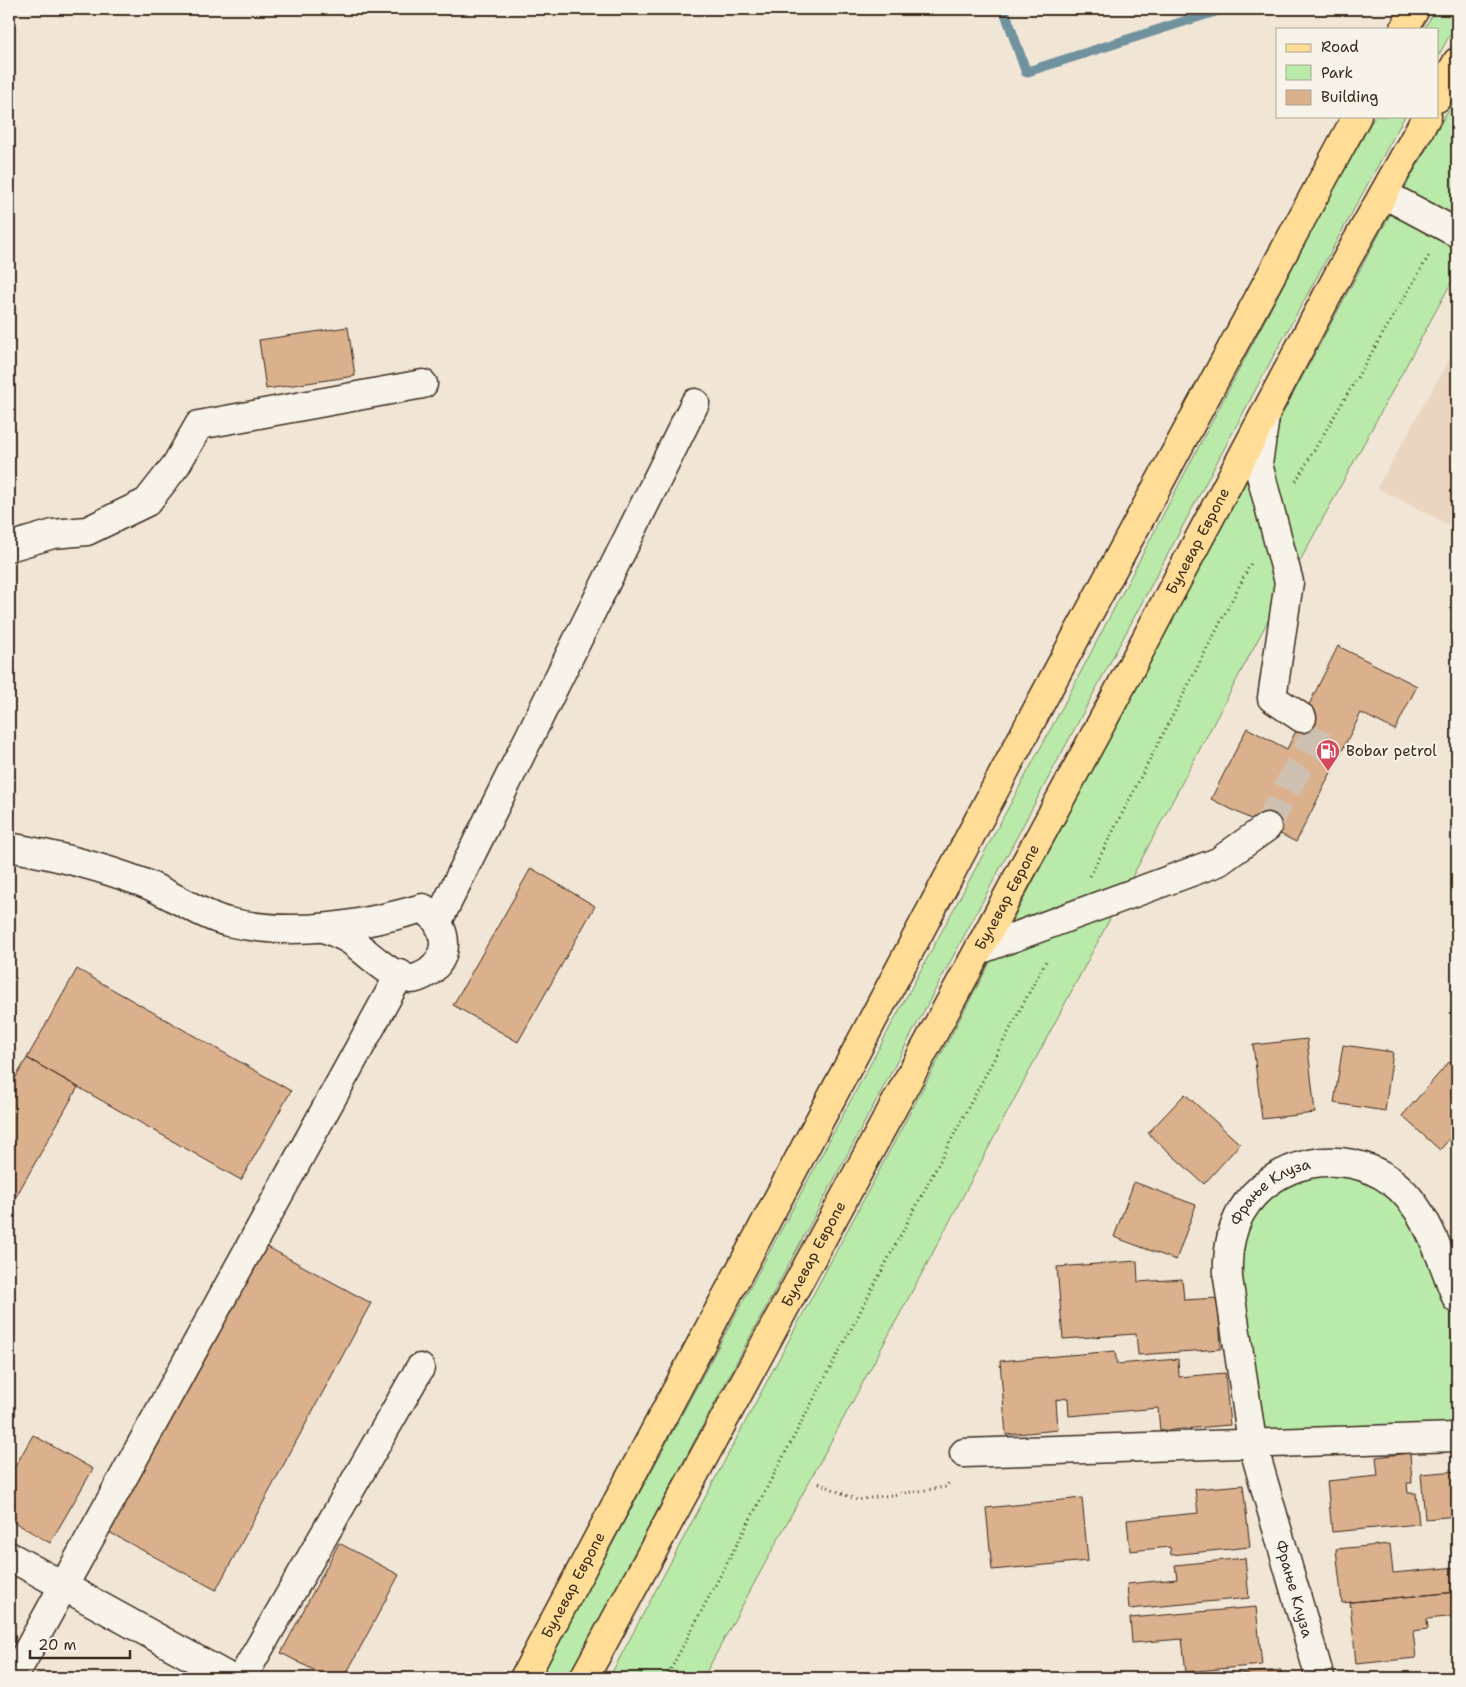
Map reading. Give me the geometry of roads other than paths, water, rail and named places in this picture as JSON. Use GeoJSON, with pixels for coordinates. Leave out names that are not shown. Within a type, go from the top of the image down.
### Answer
{"type":"FeatureCollection","features":[{"type":"Feature","properties":{"kind":"main road"},"geometry":{"type":"LineString","coordinates":[[1405,28],[1415,9]]}},
{"type":"Feature","properties":{"kind":"main road"},"geometry":{"type":"LineString","coordinates":[[1438,96],[1457,62]]}},
{"type":"Feature","properties":{"kind":"main road","name":"Булевар Европе"},"geometry":{"type":"LineString","coordinates":[[524,1678],[1055,676],[1356,118]]}},
{"type":"Feature","properties":{"kind":"main road","name":"Булевар Европе"},"geometry":{"type":"LineString","coordinates":[[584,1678],[979,950],[1343,266],[1426,118]]}},
{"type":"Feature","properties":{"kind":"street"},"geometry":{"type":"LineString","coordinates":[[1384,194],[1457,233]]}},
{"type":"Feature","properties":{"kind":"street"},"geometry":{"type":"LineString","coordinates":[[9,547],[53,534],[87,531],[147,502],[176,465],[199,425],[423,384]]}},
{"type":"Feature","properties":{"kind":"street"},"geometry":{"type":"LineString","coordinates":[[438,921],[695,403]]}},
{"type":"Feature","properties":{"kind":"street"},"geometry":{"type":"LineString","coordinates":[[1266,412],[1258,464],[1289,582],[1272,698],[1302,718]]}},
{"type":"Feature","properties":{"kind":"street"},"geometry":{"type":"LineString","coordinates":[[979,950],[1218,862],[1267,827]]}},
{"type":"Feature","properties":{"kind":"street"},"geometry":{"type":"LineString","coordinates":[[9,847],[53,855],[142,882],[226,922],[276,929],[326,928],[375,922],[423,908],[438,921],[444,939],[443,952],[437,963],[428,972],[410,979],[374,960],[350,940],[326,928]]}},
{"type":"Feature","properties":{"kind":"street"},"geometry":{"type":"LineString","coordinates":[[13,1678],[400,974]]}},
{"type":"Feature","properties":{"kind":"street","name":"Фрање Клуза"},"geometry":{"type":"LineString","coordinates":[[1320,1678],[1252,1442],[1228,1260],[1234,1227],[1252,1197],[1271,1180],[1294,1168],[1327,1161],[1361,1166],[1392,1181],[1415,1206],[1424,1221],[1457,1299]]}},
{"type":"Feature","properties":{"kind":"street"},"geometry":{"type":"LineString","coordinates":[[242,1678],[420,1368]]}},
{"type":"Feature","properties":{"kind":"street"},"geometry":{"type":"LineString","coordinates":[[964,1453],[1252,1442],[1457,1437]]}},
{"type":"Feature","properties":{"kind":"street"},"geometry":{"type":"LineString","coordinates":[[9,1556],[230,1678]]}},
{"type":"Feature","properties":{"kind":"waterway"},"geometry":{"type":"LineString","coordinates":[[1004,9],[1026,72],[1223,9]]}},
{"type":"Feature","properties":{"kind":"tunnel"},"geometry":{"type":"LineString","coordinates":[[1267,827],[1319,727],[1302,718]]}},
{"type":"Feature","properties":{"kind":"place","name":"Bobar petrol"},"geometry":{"type":"Point","coordinates":[1328,772]}}]}
